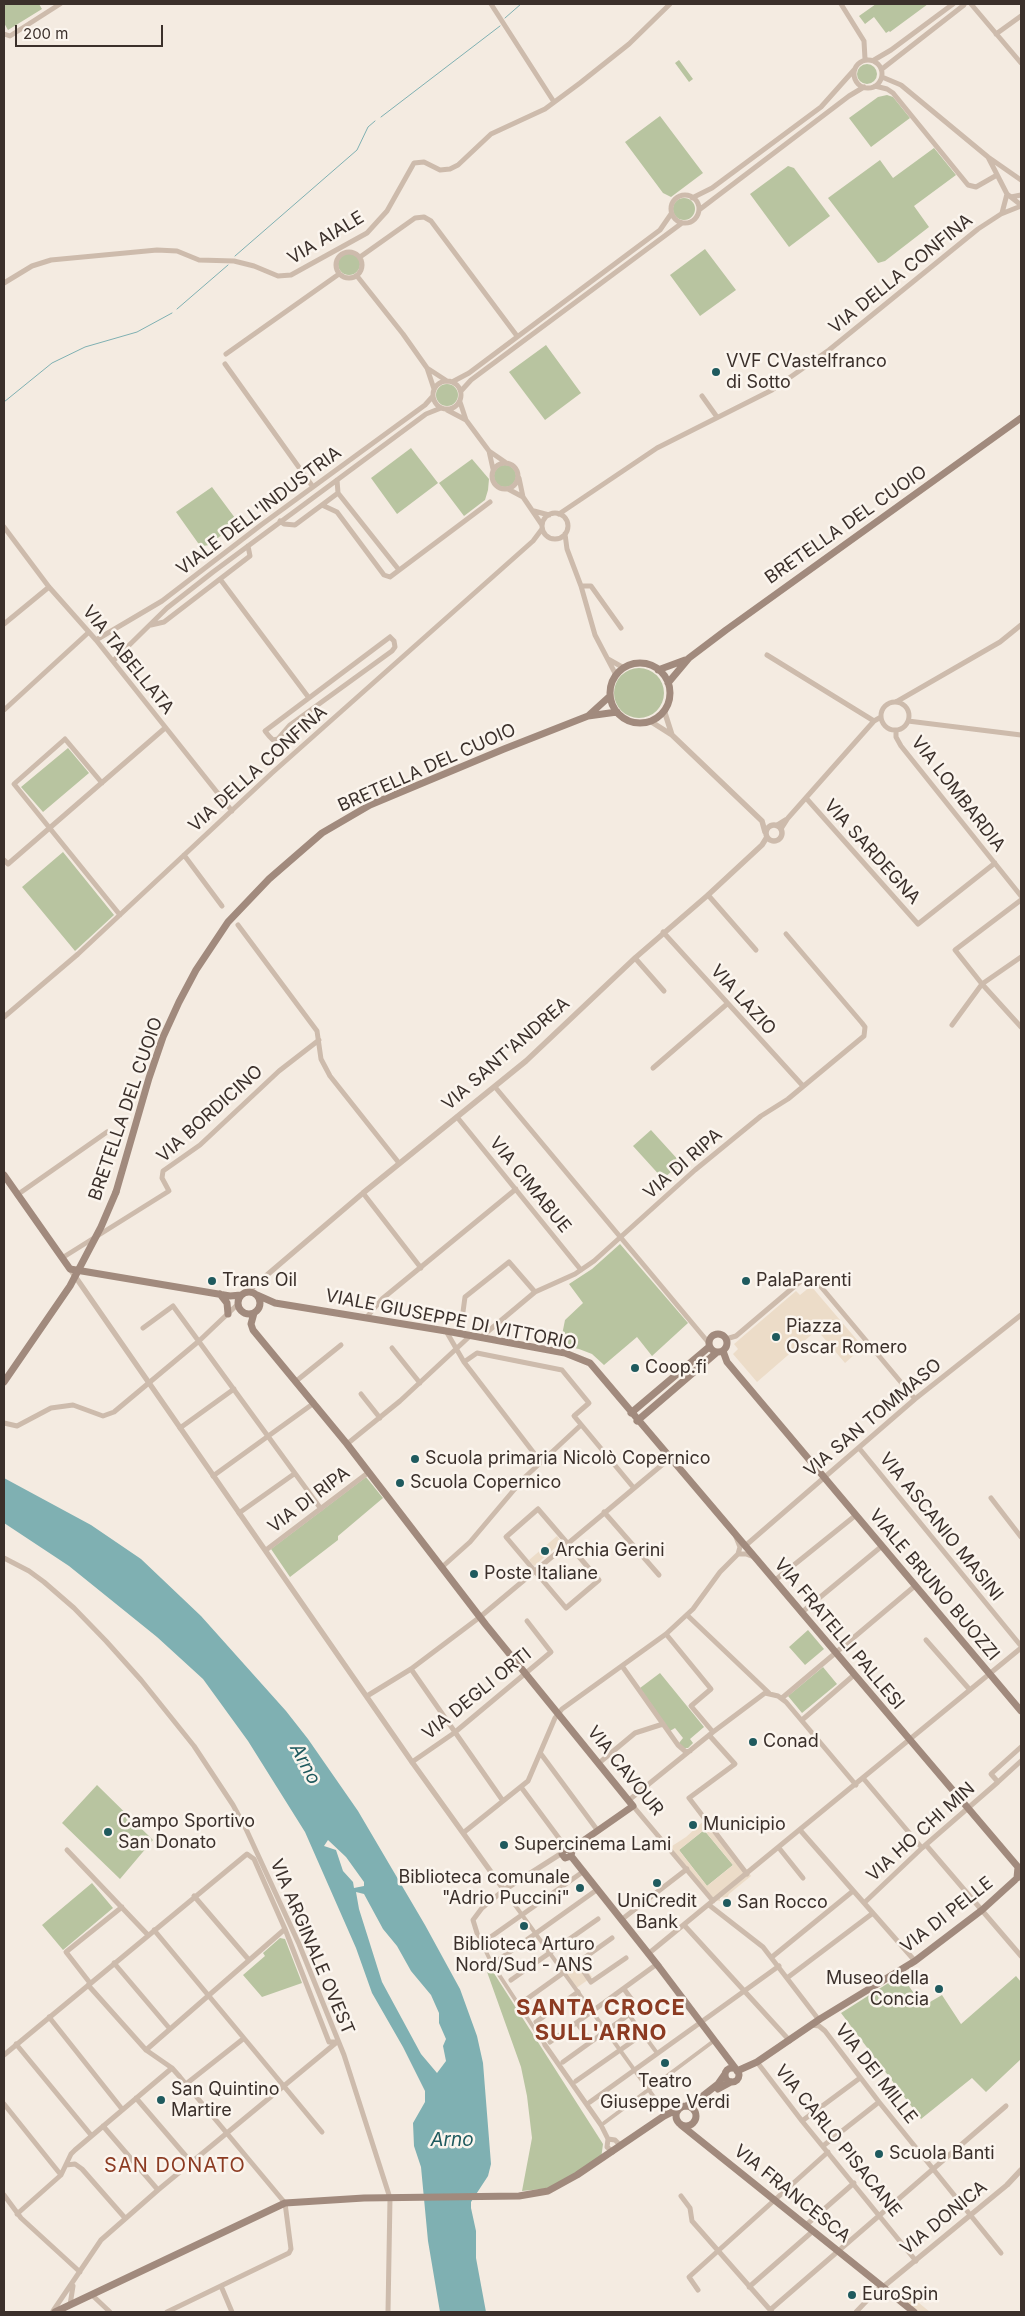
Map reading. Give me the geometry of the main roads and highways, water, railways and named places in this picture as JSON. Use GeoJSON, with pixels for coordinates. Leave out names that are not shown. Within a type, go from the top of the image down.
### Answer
{"type":"FeatureCollection","features":[{"type":"Feature","properties":{"kind":"main road","name":"BRETELLA DEL CUOIO"},"geometry":{"type":"LineString","coordinates":[[668,683],[690,658],[1021,418]]}},
{"type":"Feature","properties":{"kind":"main road","name":"BRETELLA DEL CUOIO"},"geometry":{"type":"LineString","coordinates":[[658,670],[690,658]]}},
{"type":"Feature","properties":{"kind":"main road"},"geometry":{"type":"LineString","coordinates":[[639,663],[650,665],[658,670],[668,683],[669,697],[664,710],[650,721],[640,723],[630,721],[617,712],[610,696],[611,687],[616,675],[624,668],[639,663]]}},
{"type":"Feature","properties":{"kind":"main road","name":"BRETELLA DEL CUOIO"},"geometry":{"type":"LineString","coordinates":[[588,716],[610,696]]}},
{"type":"Feature","properties":{"kind":"main road","name":"BRETELLA DEL CUOIO"},"geometry":{"type":"LineString","coordinates":[[4,1382],[70,1286],[100,1228],[116,1192],[163,1037],[196,970],[228,922],[269,879],[322,833],[370,805],[504,748],[588,716],[617,712]]}},
{"type":"Feature","properties":{"kind":"main road"},"geometry":{"type":"LineString","coordinates":[[4,1175],[70,1269],[230,1296],[241,1301],[245,1314],[257,1310]]}},
{"type":"Feature","properties":{"kind":"main road"},"geometry":{"type":"LineString","coordinates":[[220,1294],[227,1303],[230,1312]]}},
{"type":"Feature","properties":{"kind":"main road","name":"VIALE GIUSEPPE DI VITTORIO"},"geometry":{"type":"LineString","coordinates":[[241,1301],[257,1295],[275,1304],[446,1331],[565,1353],[583,1360],[596,1370],[630,1413],[745,1546]]}},
{"type":"Feature","properties":{"kind":"main road","name":"VIA CAVOUR"},"geometry":{"type":"LineString","coordinates":[[257,1295],[260,1301],[252,1328],[347,1444],[480,1617],[631,1803],[598,1831],[568,1852],[657,1964],[737,2070]]}},
{"type":"Feature","properties":{"kind":"main road","name":"VIALE GIUSEPPE DI VITTORIO"},"geometry":{"type":"LineString","coordinates":[[257,1310],[275,1304]]}},
{"type":"Feature","properties":{"kind":"main road"},"geometry":{"type":"LineString","coordinates":[[630,1413],[718,1334],[726,1339],[727,1344],[719,1352],[637,1421]]}},
{"type":"Feature","properties":{"kind":"main road","name":"VIALE BRUNO BUOZZI"},"geometry":{"type":"LineString","coordinates":[[709,1342],[916,1585],[1021,1712]]}},
{"type":"Feature","properties":{"kind":"main road","name":"VIA FRATELLI PALLESI"},"geometry":{"type":"LineString","coordinates":[[745,1546],[909,1742],[1018,1868],[1018,1878]]}},
{"type":"Feature","properties":{"kind":"main road","name":"VIA DI PELLE"},"geometry":{"type":"LineString","coordinates":[[737,2070],[757,2062],[818,2020],[915,1961],[982,1910],[1018,1878]]}},
{"type":"Feature","properties":{"kind":"main road"},"geometry":{"type":"LineString","coordinates":[[54,2312],[286,2203],[312,2200],[509,2196],[548,2191],[613,2152],[667,2115],[683,2107],[695,2102],[720,2083],[729,2069],[737,2070],[738,2080],[730,2082],[703,2099],[693,2124],[687,2126],[679,2124],[676,2113],[683,2107],[692,2108],[696,2115]]}},
{"type":"Feature","properties":{"kind":"main road"},"geometry":{"type":"LineString","coordinates":[[725,2074],[730,2082]]}},
{"type":"Feature","properties":{"kind":"main road","name":"VIA FRANCESCA"},"geometry":{"type":"LineString","coordinates":[[667,2115],[673,2116],[679,2124],[914,2312]]}},
{"type":"Feature","properties":{"kind":"water","name":"Arno"},"geometry":{"type":"Polygon","coordinates":[[[4,1478],[91,1525],[141,1559],[201,1616],[286,1711],[358,1811],[460,1989],[477,2036],[483,2063],[491,2164],[488,2176],[471,2202],[471,2208],[476,2231],[476,2258],[486,2312],[440,2312],[428,2241],[421,2167],[414,2146],[413,2123],[425,2102],[425,2091],[403,2047],[372,1993],[356,1948],[305,1832],[248,1741],[203,1679],[157,1637],[69,1566],[4,1523],[4,1478]],[[328,1840],[324,1846],[336,1850],[343,1871],[353,1882],[354,1888],[364,1886],[364,1882],[346,1857],[328,1840]],[[356,1892],[359,1909],[382,1982],[421,2054],[437,2073],[446,2061],[443,2046],[446,2039],[439,2023],[439,2013],[431,1995],[411,1971],[397,1946],[383,1929],[364,1894],[356,1892]]]}},
{"type":"Feature","properties":{"kind":"waterway"},"geometry":{"type":"LineString","coordinates":[[505,18],[521,4]]}},
{"type":"Feature","properties":{"kind":"waterway"},"geometry":{"type":"LineString","coordinates":[[381,117],[500,26]]}},
{"type":"Feature","properties":{"kind":"waterway"},"geometry":{"type":"LineString","coordinates":[[235,256],[357,150],[368,127],[375,121]]}},
{"type":"Feature","properties":{"kind":"waterway"},"geometry":{"type":"LineString","coordinates":[[177,309],[228,265]]}},
{"type":"Feature","properties":{"kind":"waterway"},"geometry":{"type":"LineString","coordinates":[[4,402],[52,363],[85,347],[137,332],[172,313]]}},
{"type":"Feature","properties":{"kind":"place","name":"VVF CVastelfranco di Sotto"},"geometry":{"type":"Point","coordinates":[716,372]}},
{"type":"Feature","properties":{"kind":"place","name":"Trans Oil"},"geometry":{"type":"Point","coordinates":[212,1281]}},
{"type":"Feature","properties":{"kind":"place","name":"PalaParenti"},"geometry":{"type":"Point","coordinates":[746,1281]}},
{"type":"Feature","properties":{"kind":"place","name":"Piazza Oscar Romero"},"geometry":{"type":"Point","coordinates":[776,1337]}},
{"type":"Feature","properties":{"kind":"place","name":"Coop.fi"},"geometry":{"type":"Point","coordinates":[635,1368]}},
{"type":"Feature","properties":{"kind":"place","name":"Scuola primaria Nicolò Copernico"},"geometry":{"type":"Point","coordinates":[415,1459]}},
{"type":"Feature","properties":{"kind":"place","name":"Scuola Copernico"},"geometry":{"type":"Point","coordinates":[400,1483]}},
{"type":"Feature","properties":{"kind":"place","name":"Archia Gerini"},"geometry":{"type":"Point","coordinates":[545,1551]}},
{"type":"Feature","properties":{"kind":"place","name":"Poste Italiane"},"geometry":{"type":"Point","coordinates":[474,1574]}},
{"type":"Feature","properties":{"kind":"place","name":"Conad"},"geometry":{"type":"Point","coordinates":[753,1742]}},
{"type":"Feature","properties":{"kind":"place","name":"Municipio"},"geometry":{"type":"Point","coordinates":[693,1825]}},
{"type":"Feature","properties":{"kind":"place","name":"Campo Sportivo San Donato"},"geometry":{"type":"Point","coordinates":[108,1832]}},
{"type":"Feature","properties":{"kind":"place","name":"Supercinema Lami"},"geometry":{"type":"Point","coordinates":[504,1845]}},
{"type":"Feature","properties":{"kind":"place","name":"UniCredit Bank"},"geometry":{"type":"Point","coordinates":[657,1883]}},
{"type":"Feature","properties":{"kind":"place","name":"Biblioteca comunale \"Adrio Puccini\""},"geometry":{"type":"Point","coordinates":[580,1888]}},
{"type":"Feature","properties":{"kind":"place","name":"San Rocco"},"geometry":{"type":"Point","coordinates":[727,1903]}},
{"type":"Feature","properties":{"kind":"place","name":"Biblioteca Arturo Nord/Sud - ANS"},"geometry":{"type":"Point","coordinates":[524,1926]}},
{"type":"Feature","properties":{"kind":"place","name":"Museo della Concia"},"geometry":{"type":"Point","coordinates":[939,1989]}},
{"type":"Feature","properties":{"kind":"place","name":"Teatro Giuseppe Verdi"},"geometry":{"type":"Point","coordinates":[665,2063]}},
{"type":"Feature","properties":{"kind":"place","name":"San Quintino Martire"},"geometry":{"type":"Point","coordinates":[161,2100]}},
{"type":"Feature","properties":{"kind":"place","name":"Scuola Banti"},"geometry":{"type":"Point","coordinates":[879,2154]}},
{"type":"Feature","properties":{"kind":"place","name":"EuroSpin"},"geometry":{"type":"Point","coordinates":[852,2295]}},
{"type":"Feature","properties":{"kind":"district","name":"SANTA CROCE SULL'ARNO"},"geometry":{"type":"Point","coordinates":[601,2020]}},
{"type":"Feature","properties":{"kind":"district","name":"SAN DONATO"},"geometry":{"type":"Point","coordinates":[175,2166]}}]}
